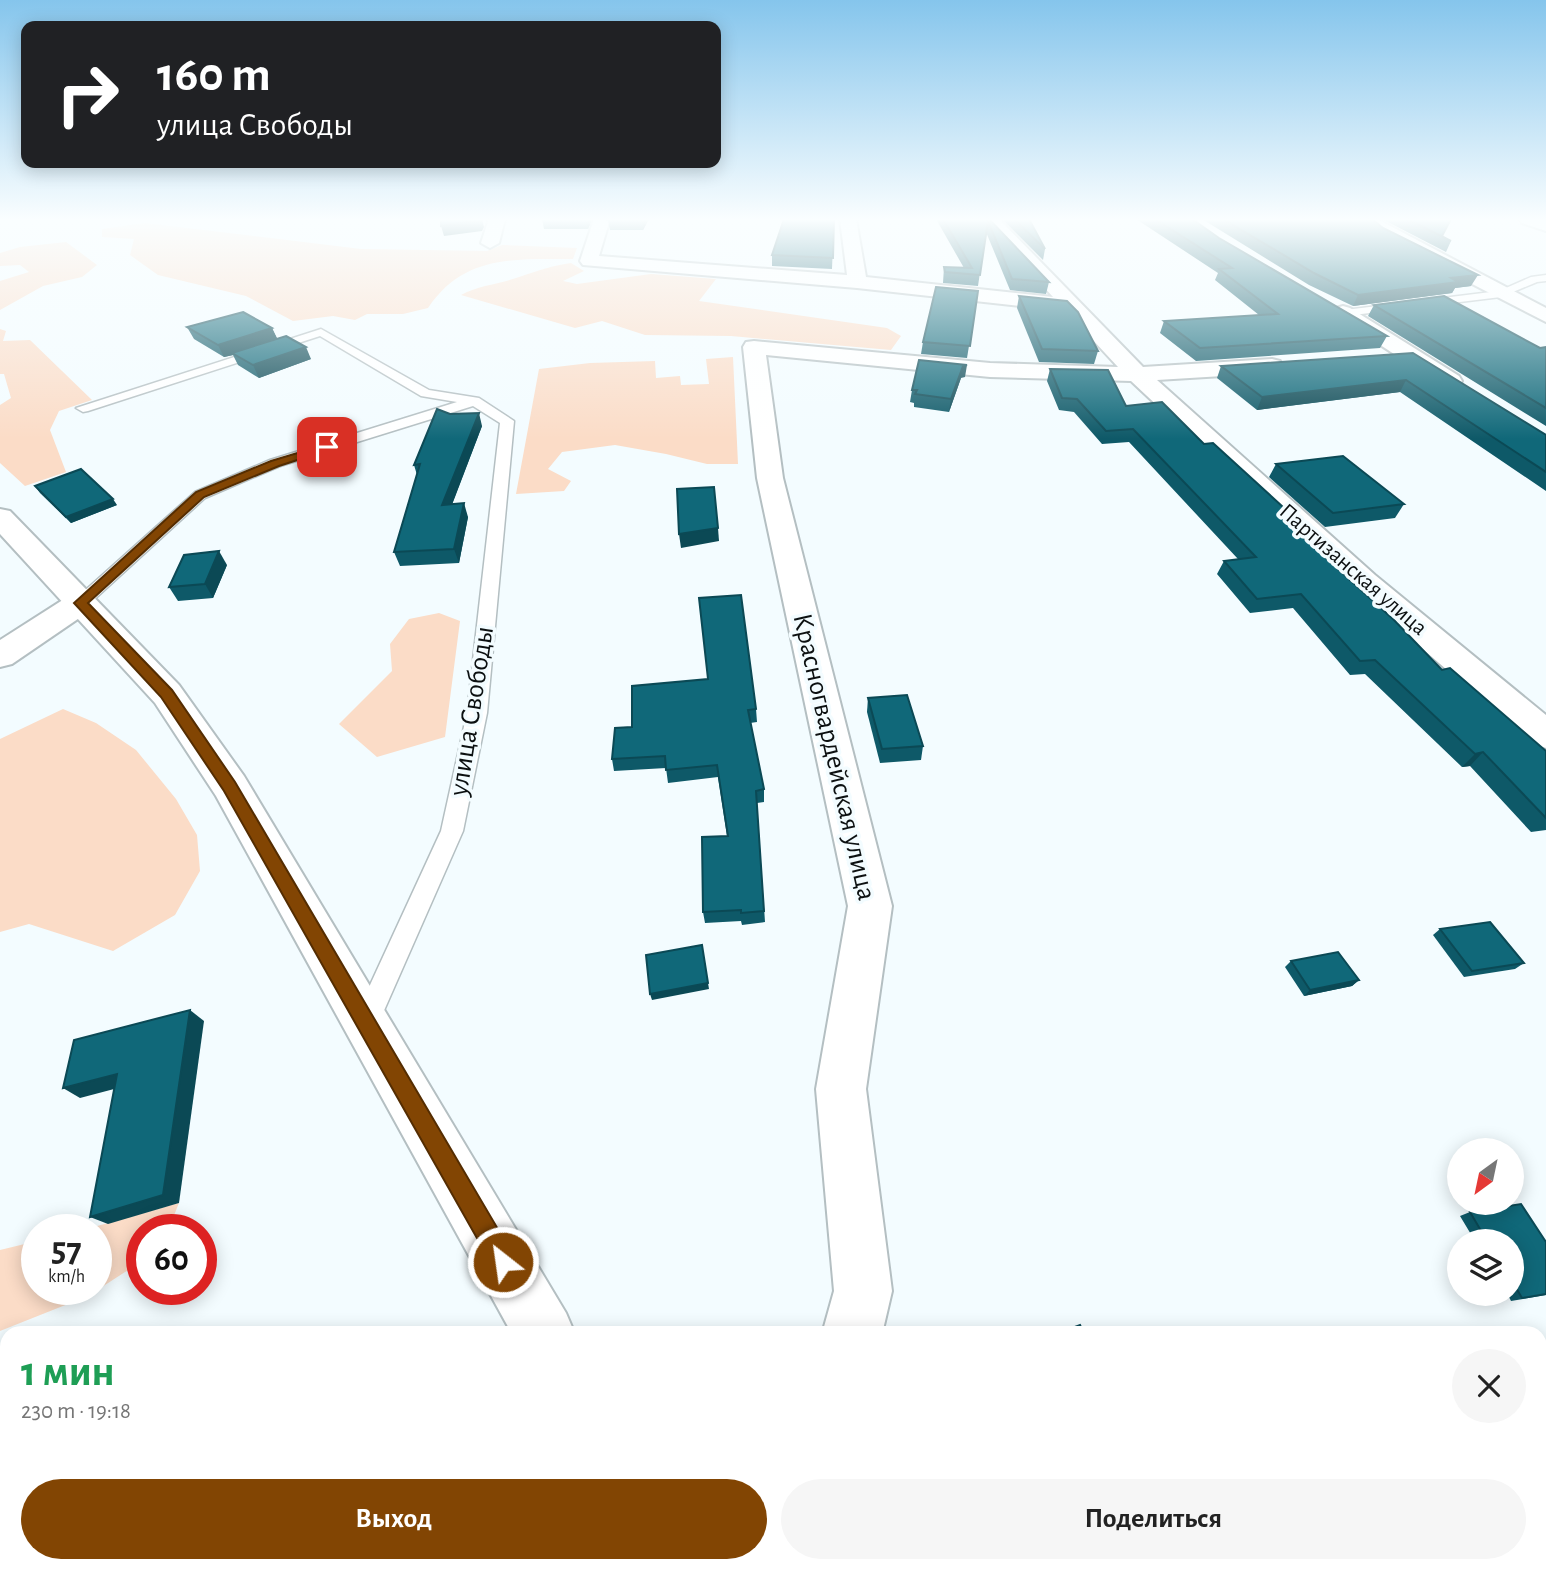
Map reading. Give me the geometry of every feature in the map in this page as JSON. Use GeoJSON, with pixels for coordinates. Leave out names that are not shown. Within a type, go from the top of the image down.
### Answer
{"type":"FeatureCollection","features":[{"type":"Feature","properties":{"kind":"street"},"geometry":{"type":"LineString","coordinates":[[954,292],[1072,305]]}},
{"type":"Feature","properties":{"kind":"street","name":"Партизанская улица"},"geometry":{"type":"LineString","coordinates":[[1060,292],[1137,374],[1364,582],[1546,735]]}},
{"type":"Feature","properties":{"kind":"street"},"geometry":{"type":"LineString","coordinates":[[1498,292],[1546,316]]}},
{"type":"Feature","properties":{"kind":"street"},"geometry":{"type":"LineString","coordinates":[[1323,302],[1345,313],[1467,391]]}},
{"type":"Feature","properties":{"kind":"street","name":"Красногвардейская улица"},"geometry":{"type":"LineString","coordinates":[[854,1326],[863,1291],[841,1089],[870,906],[770,478],[754,347],[990,370],[1137,374]]}},
{"type":"Feature","properties":{"kind":"street"},"geometry":{"type":"LineString","coordinates":[[1370,359],[1410,355]]}},
{"type":"Feature","properties":{"kind":"street"},"geometry":{"type":"LineString","coordinates":[[1137,374],[1288,365]]}},
{"type":"Feature","properties":{"kind":"street"},"geometry":{"type":"LineString","coordinates":[[0,517],[167,694],[222,775],[540,1326]]}},
{"type":"Feature","properties":{"kind":"street"},"geometry":{"type":"LineString","coordinates":[[0,656],[80,603]]}},
{"type":"Feature","properties":{"kind":"lane"},"geometry":{"type":"LineString","coordinates":[[1345,313],[1505,292]]}},
{"type":"Feature","properties":{"kind":"lane","name":"улица Свободы"},"geometry":{"type":"LineString","coordinates":[[83,408],[321,332],[425,393],[474,401],[507,421],[477,713],[452,831],[366,1022]]}},
{"type":"Feature","properties":{"kind":"lane"},"geometry":{"type":"LineString","coordinates":[[80,603],[200,495],[275,463],[474,401]]}},
{"type":"Feature","properties":{"kind":"shaded area"},"geometry":{"type":"Polygon","coordinates":[[[0,292],[32,292],[0,310],[0,292]]]}},
{"type":"Feature","properties":{"kind":"shaded area"},"geometry":{"type":"Polygon","coordinates":[[[231,292],[440,292],[428,308],[403,314],[367,314],[355,320],[333,316],[293,321],[246,296],[231,292]]]}},
{"type":"Feature","properties":{"kind":"shaded area"},"geometry":{"type":"Polygon","coordinates":[[[467,292],[706,292],[699,301],[887,328],[901,336],[891,350],[731,336],[645,335],[602,321],[575,328],[461,295],[467,292]]]}},
{"type":"Feature","properties":{"kind":"shaded area"},"geometry":{"type":"Polygon","coordinates":[[[0,329],[6,331],[3,341],[30,340],[92,400],[59,411],[50,430],[66,472],[25,486],[0,463],[0,405],[11,398],[4,374],[0,374],[0,329]]]}},
{"type":"Feature","properties":{"kind":"shaded area"},"geometry":{"type":"Polygon","coordinates":[[[733,357],[738,464],[707,464],[615,445],[562,452],[548,469],[571,481],[564,491],[516,494],[539,369],[590,363],[655,361],[656,378],[680,376],[681,385],[709,384],[706,359],[733,357]]]}},
{"type":"Feature","properties":{"kind":"shaded area"},"geometry":{"type":"Polygon","coordinates":[[[439,613],[460,621],[445,737],[377,757],[339,724],[392,671],[390,644],[409,619],[439,613]]]}},
{"type":"Feature","properties":{"kind":"shaded area"},"geometry":{"type":"Polygon","coordinates":[[[63,709],[96,723],[136,750],[176,799],[197,835],[200,871],[175,915],[113,951],[29,924],[0,932],[0,739],[63,709]]]}},
{"type":"Feature","properties":{"kind":"shaded area"},"geometry":{"type":"Polygon","coordinates":[[[179,1203],[175,1214],[140,1214],[179,1203]]]}},
{"type":"Feature","properties":{"kind":"shaded area"},"geometry":{"type":"Polygon","coordinates":[[[126,1218],[126,1271],[112,1280],[112,1222],[126,1218]]]}},
{"type":"Feature","properties":{"kind":"shaded area"},"geometry":{"type":"Polygon","coordinates":[[[21,1245],[21,1305],[65,1305],[13,1326],[0,1326],[0,1250],[21,1245]]]}},
{"type":"Feature","properties":{"kind":"building"},"geometry":{"type":"Polygon","coordinates":[[[935,292],[978,292],[970,346],[923,342],[935,292]]]}},
{"type":"Feature","properties":{"kind":"building"},"geometry":{"type":"Polygon","coordinates":[[[1250,292],[1312,292],[1387,336],[1200,348],[1164,321],[1278,314],[1250,292]]]}},
{"type":"Feature","properties":{"kind":"building"},"geometry":{"type":"Polygon","coordinates":[[[1353,292],[1378,292],[1358,295],[1353,292]]]}},
{"type":"Feature","properties":{"kind":"building"},"geometry":{"type":"Polygon","coordinates":[[[1019,296],[1067,301],[1078,312],[1098,351],[1042,349],[1019,296]]]}},
{"type":"Feature","properties":{"kind":"building"},"geometry":{"type":"Polygon","coordinates":[[[1444,296],[1540,348],[1546,347],[1546,408],[1374,305],[1444,296]]]}},
{"type":"Feature","properties":{"kind":"building"},"geometry":{"type":"Polygon","coordinates":[[[243,312],[272,328],[218,345],[187,327],[243,312]]]}},
{"type":"Feature","properties":{"kind":"building"},"geometry":{"type":"Polygon","coordinates":[[[286,336],[306,347],[253,365],[232,353],[286,336]]]}},
{"type":"Feature","properties":{"kind":"building"},"geometry":{"type":"Polygon","coordinates":[[[1413,353],[1546,435],[1546,472],[1406,380],[1262,397],[1221,366],[1413,353]]]}},
{"type":"Feature","properties":{"kind":"building"},"geometry":{"type":"Polygon","coordinates":[[[919,360],[967,365],[963,366],[951,399],[915,394],[917,390],[912,390],[919,360]]]}},
{"type":"Feature","properties":{"kind":"building"},"geometry":{"type":"Polygon","coordinates":[[[1050,369],[1108,370],[1126,406],[1162,402],[1204,444],[1213,443],[1295,518],[1283,519],[1394,620],[1442,670],[1450,668],[1546,751],[1546,818],[1483,752],[1475,754],[1375,660],[1360,661],[1301,594],[1257,599],[1224,561],[1256,557],[1133,429],[1106,431],[1077,399],[1062,398],[1050,369]]]}},
{"type":"Feature","properties":{"kind":"building"},"geometry":{"type":"Polygon","coordinates":[[[437,409],[450,414],[479,413],[442,505],[464,503],[454,549],[394,552],[420,464],[414,465],[437,409]]]}},
{"type":"Feature","properties":{"kind":"building"},"geometry":{"type":"Polygon","coordinates":[[[1343,456],[1404,504],[1333,513],[1276,464],[1343,456]]]}},
{"type":"Feature","properties":{"kind":"building"},"geometry":{"type":"Polygon","coordinates":[[[81,469],[113,499],[66,517],[35,486],[81,469]]]}},
{"type":"Feature","properties":{"kind":"building"},"geometry":{"type":"Polygon","coordinates":[[[714,487],[718,528],[679,534],[677,489],[714,487]]]}},
{"type":"Feature","properties":{"kind":"building"},"geometry":{"type":"Polygon","coordinates":[[[219,551],[205,584],[169,587],[184,555],[219,551]]]}},
{"type":"Feature","properties":{"kind":"building"},"geometry":{"type":"Polygon","coordinates":[[[741,595],[756,709],[748,710],[764,789],[756,791],[764,911],[703,912],[702,837],[728,836],[717,765],[666,770],[665,756],[612,759],[615,728],[632,727],[632,686],[708,679],[699,598],[741,595]]]}},
{"type":"Feature","properties":{"kind":"building"},"geometry":{"type":"Polygon","coordinates":[[[907,695],[923,746],[882,749],[868,698],[907,695]]]}},
{"type":"Feature","properties":{"kind":"building"},"geometry":{"type":"Polygon","coordinates":[[[1490,922],[1524,963],[1472,971],[1440,929],[1490,922]]]}},
{"type":"Feature","properties":{"kind":"building"},"geometry":{"type":"Polygon","coordinates":[[[702,945],[708,983],[650,994],[646,955],[702,945]]]}},
{"type":"Feature","properties":{"kind":"building"},"geometry":{"type":"Polygon","coordinates":[[[1338,952],[1359,980],[1310,990],[1291,961],[1338,952]]]}},
{"type":"Feature","properties":{"kind":"building"},"geometry":{"type":"Polygon","coordinates":[[[190,1010],[163,1195],[100,1214],[91,1214],[117,1074],[63,1088],[74,1040],[190,1010]]]}},
{"type":"Feature","properties":{"kind":"building"},"geometry":{"type":"Polygon","coordinates":[[[1524,1209],[1546,1242],[1546,1294],[1524,1298],[1524,1229],[1480,1229],[1472,1215],[1524,1215],[1524,1209]]]}},
{"type":"Feature","properties":{"kind":"route"},"geometry":{"type":"LineString","coordinates":[[327,447],[275,463],[200,495],[80,603],[167,694],[230,786],[503,1262]]}}]}
